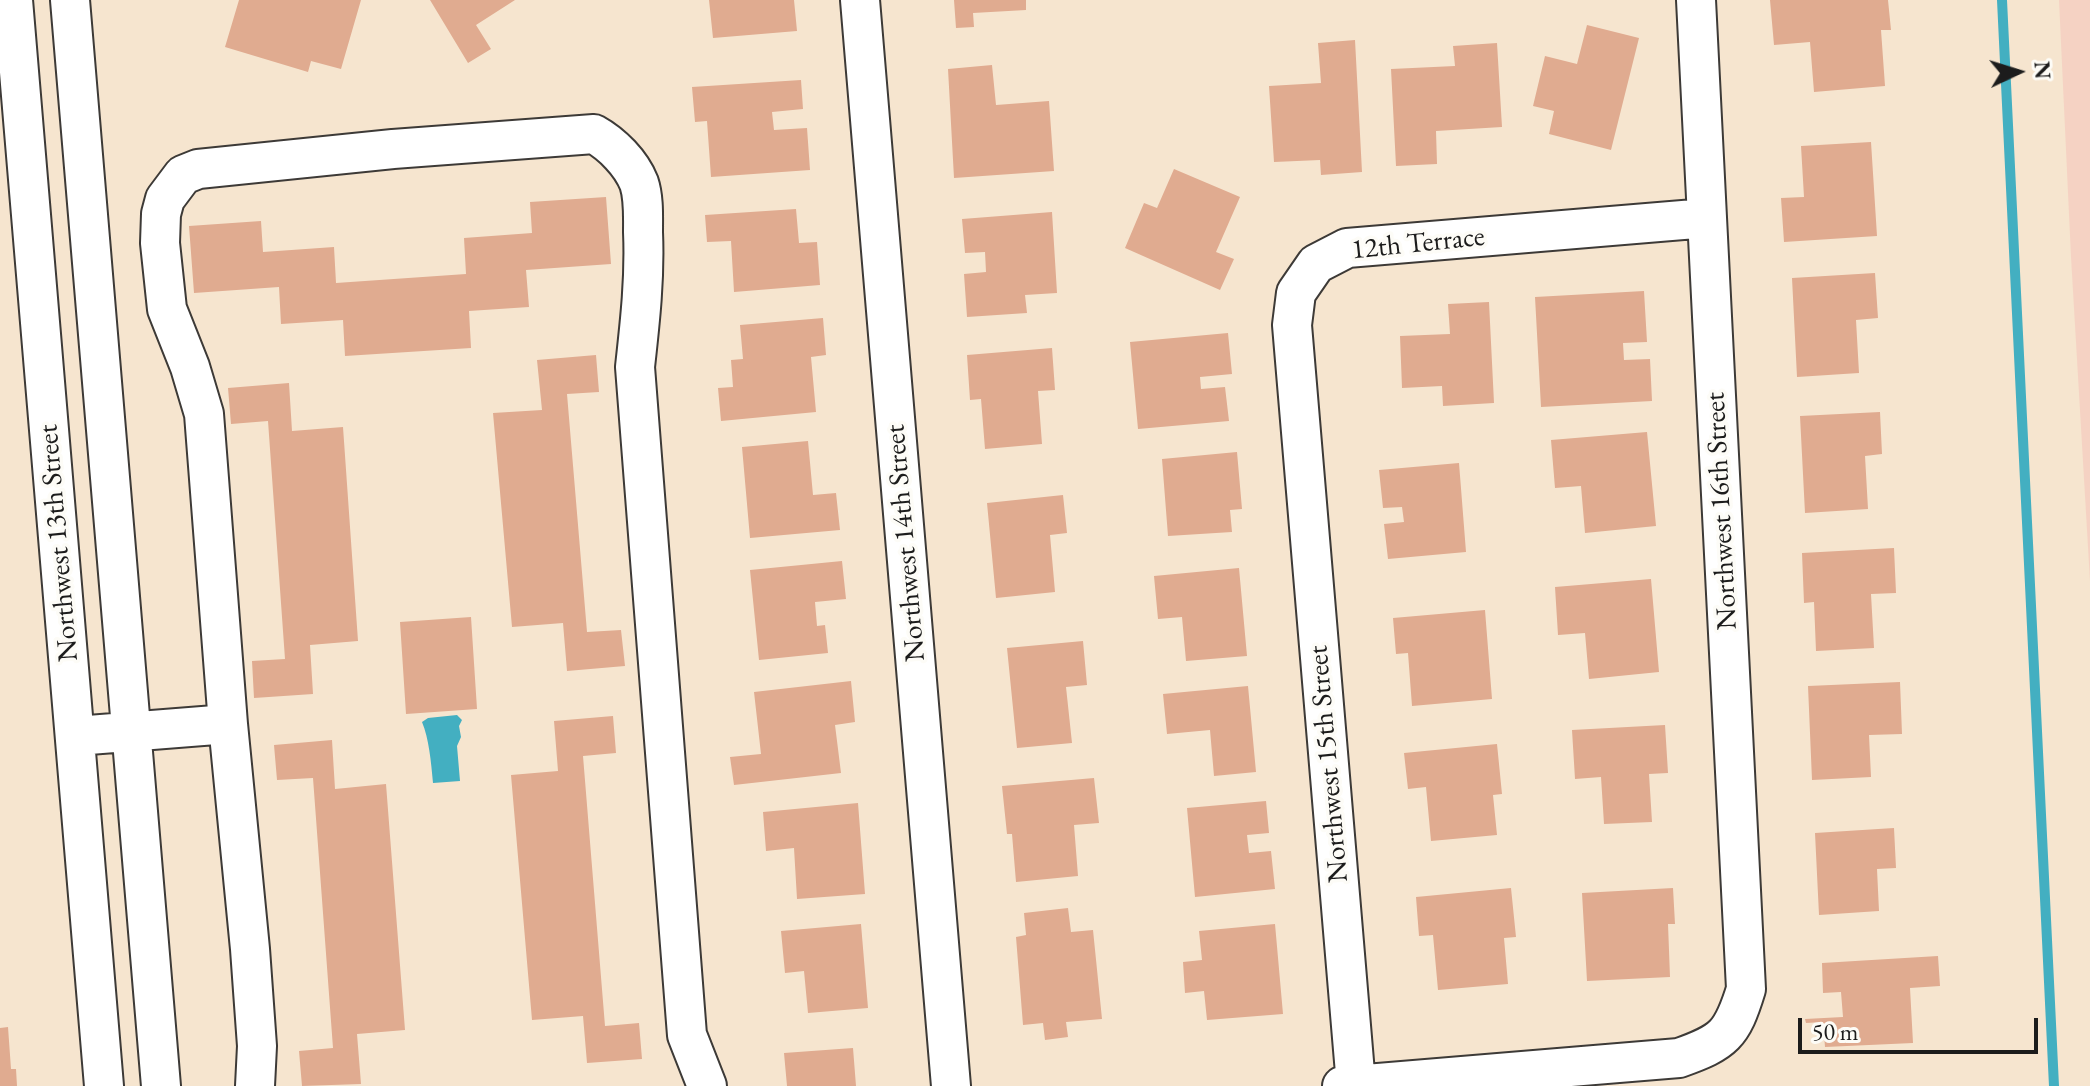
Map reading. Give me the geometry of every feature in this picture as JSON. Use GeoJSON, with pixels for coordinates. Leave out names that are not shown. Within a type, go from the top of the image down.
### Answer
{"type":"FeatureCollection","features":[{"type":"Feature","properties":{"kind":"street","name":"Northwest 13th Street"},"geometry":{"type":"LineString","coordinates":[[13,0],[10,82],[15,188],[76,736],[104,1086]]}},
{"type":"Feature","properties":{"kind":"street","name":"Northwest 13th Street"},"geometry":{"type":"LineString","coordinates":[[70,0],[161,1086]]}},
{"type":"Feature","properties":{"kind":"street","name":"Northwest 14th Street"},"geometry":{"type":"LineString","coordinates":[[860,0],[951,1086]]}},
{"type":"Feature","properties":{"kind":"street","name":"Northwest 16th Street"},"geometry":{"type":"LineString","coordinates":[[1356,1085],[1679,1058],[1712,1047],[1736,1021],[1746,989],[1696,0]]}},
{"type":"Feature","properties":{"kind":"street"},"geometry":{"type":"LineString","coordinates":[[255,1086],[255,1018],[204,414],[190,367],[167,309],[160,243],[165,199],[183,175],[198,169],[393,149],[594,134],[607,141],[630,167],[639,183],[643,203],[645,278],[635,367],[687,1035],[707,1086]]}},
{"type":"Feature","properties":{"kind":"street","name":"12th Terrace"},"geometry":{"type":"LineString","coordinates":[[1302,442],[1292,325],[1296,293],[1316,264],[1347,248],[1707,218]]}},
{"type":"Feature","properties":{"kind":"street","name":"Northwest 15th Street"},"geometry":{"type":"LineString","coordinates":[[1302,442],[1356,1085]]}},
{"type":"Feature","properties":{"kind":"street"},"geometry":{"type":"LineString","coordinates":[[76,736],[228,724]]}},
{"type":"Feature","properties":{"kind":"street"},"geometry":{"type":"LineString","coordinates":[[1342,1086],[1356,1085]]}},
{"type":"Feature","properties":{"kind":"shaded area"},"geometry":{"type":"Polygon","coordinates":[[[2059,0],[2090,0],[2090,581],[2071,257],[2059,0]]]}},
{"type":"Feature","properties":{"kind":"water"},"geometry":{"type":"Polygon","coordinates":[[[457,715],[462,720],[457,746],[460,781],[433,783],[422,722],[428,718],[457,715]]]}},
{"type":"Feature","properties":{"kind":"building"},"geometry":{"type":"Polygon","coordinates":[[[239,0],[361,0],[341,69],[311,61],[308,72],[225,47],[239,0]]]}},
{"type":"Feature","properties":{"kind":"building"},"geometry":{"type":"Polygon","coordinates":[[[430,0],[515,0],[476,25],[491,49],[468,63],[430,0]]]}},
{"type":"Feature","properties":{"kind":"building"},"geometry":{"type":"Polygon","coordinates":[[[709,0],[794,0],[797,31],[713,38],[709,0]]]}},
{"type":"Feature","properties":{"kind":"building"},"geometry":{"type":"Polygon","coordinates":[[[954,0],[1026,0],[1026,10],[973,13],[974,27],[956,28],[954,0]]]}},
{"type":"Feature","properties":{"kind":"building"},"geometry":{"type":"Polygon","coordinates":[[[1770,0],[1888,0],[1891,30],[1881,30],[1885,86],[1814,92],[1810,42],[1774,45],[1770,0]]]}},
{"type":"Feature","properties":{"kind":"building"},"geometry":{"type":"Polygon","coordinates":[[[1587,25],[1639,38],[1611,150],[1549,134],[1554,111],[1533,106],[1545,56],[1577,64],[1587,25]]]}},
{"type":"Feature","properties":{"kind":"building"},"geometry":{"type":"Polygon","coordinates":[[[1355,40],[1362,172],[1321,175],[1320,160],[1274,162],[1269,86],[1321,83],[1318,43],[1355,40]]]}},
{"type":"Feature","properties":{"kind":"building"},"geometry":{"type":"Polygon","coordinates":[[[1497,43],[1502,127],[1436,131],[1437,164],[1396,166],[1391,69],[1455,66],[1453,46],[1497,43]]]}},
{"type":"Feature","properties":{"kind":"building"},"geometry":{"type":"Polygon","coordinates":[[[992,65],[996,105],[1049,101],[1054,171],[954,178],[948,69],[992,65]]]}},
{"type":"Feature","properties":{"kind":"building"},"geometry":{"type":"Polygon","coordinates":[[[801,80],[803,109],[772,112],[774,130],[807,128],[810,170],[711,177],[707,121],[695,122],[692,87],[801,80]]]}},
{"type":"Feature","properties":{"kind":"building"},"geometry":{"type":"Polygon","coordinates":[[[1871,142],[1877,236],[1784,242],[1781,198],[1804,197],[1801,146],[1871,142]]]}},
{"type":"Feature","properties":{"kind":"building"},"geometry":{"type":"Polygon","coordinates":[[[1174,169],[1240,197],[1216,252],[1234,259],[1220,290],[1125,248],[1144,203],[1157,208],[1174,169]]]}},
{"type":"Feature","properties":{"kind":"building"},"geometry":{"type":"Polygon","coordinates":[[[606,197],[611,264],[526,270],[529,307],[469,311],[471,348],[345,356],[343,320],[281,324],[279,287],[194,293],[189,226],[261,221],[263,252],[334,247],[336,283],[466,274],[464,238],[532,233],[530,202],[606,197]]]}},
{"type":"Feature","properties":{"kind":"building"},"geometry":{"type":"Polygon","coordinates":[[[796,209],[799,243],[817,242],[820,285],[734,292],[731,241],[707,242],[705,215],[796,209]]]}},
{"type":"Feature","properties":{"kind":"building"},"geometry":{"type":"Polygon","coordinates":[[[1052,212],[1057,293],[1025,295],[1027,313],[967,317],[964,274],[986,272],[985,252],[965,253],[962,219],[1052,212]]]}},
{"type":"Feature","properties":{"kind":"building"},"geometry":{"type":"Polygon","coordinates":[[[1875,273],[1878,318],[1856,320],[1859,373],[1797,377],[1792,278],[1875,273]]]}},
{"type":"Feature","properties":{"kind":"building"},"geometry":{"type":"Polygon","coordinates":[[[1644,291],[1647,342],[1623,343],[1624,360],[1650,359],[1652,401],[1541,407],[1535,297],[1644,291]]]}},
{"type":"Feature","properties":{"kind":"building"},"geometry":{"type":"Polygon","coordinates":[[[1489,302],[1494,403],[1443,406],[1442,386],[1402,388],[1400,336],[1450,334],[1448,304],[1489,302]]]}},
{"type":"Feature","properties":{"kind":"building"},"geometry":{"type":"Polygon","coordinates":[[[823,318],[826,355],[811,357],[816,412],[721,421],[718,388],[733,387],[731,360],[743,359],[740,325],[823,318]]]}},
{"type":"Feature","properties":{"kind":"building"},"geometry":{"type":"Polygon","coordinates":[[[1228,333],[1232,374],[1200,377],[1201,389],[1225,387],[1229,421],[1138,429],[1130,342],[1228,333]]]}},
{"type":"Feature","properties":{"kind":"building"},"geometry":{"type":"Polygon","coordinates":[[[1052,348],[1055,390],[1038,391],[1042,444],[985,449],[981,399],[970,400],[967,355],[1052,348]]]}},
{"type":"Feature","properties":{"kind":"building"},"geometry":{"type":"Polygon","coordinates":[[[596,355],[599,392],[567,394],[587,632],[621,630],[625,666],[567,671],[563,623],[512,627],[493,413],[542,410],[537,360],[596,355]]]}},
{"type":"Feature","properties":{"kind":"building"},"geometry":{"type":"Polygon","coordinates":[[[289,383],[292,431],[343,427],[358,641],[310,645],[313,694],[254,698],[252,661],[285,659],[268,421],[231,424],[228,388],[289,383]]]}},
{"type":"Feature","properties":{"kind":"building"},"geometry":{"type":"Polygon","coordinates":[[[1880,412],[1882,454],[1865,456],[1868,509],[1805,513],[1800,416],[1880,412]]]}},
{"type":"Feature","properties":{"kind":"building"},"geometry":{"type":"Polygon","coordinates":[[[1647,432],[1656,526],[1585,533],[1581,486],[1555,488],[1551,440],[1647,432]]]}},
{"type":"Feature","properties":{"kind":"building"},"geometry":{"type":"Polygon","coordinates":[[[808,441],[813,495],[836,493],[840,530],[750,538],[742,447],[808,441]]]}},
{"type":"Feature","properties":{"kind":"building"},"geometry":{"type":"Polygon","coordinates":[[[1237,452],[1242,509],[1230,510],[1232,532],[1168,536],[1162,459],[1237,452]]]}},
{"type":"Feature","properties":{"kind":"building"},"geometry":{"type":"Polygon","coordinates":[[[1459,463],[1466,552],[1388,559],[1384,524],[1404,522],[1402,507],[1383,508],[1379,470],[1459,463]]]}},
{"type":"Feature","properties":{"kind":"building"},"geometry":{"type":"Polygon","coordinates":[[[1063,495],[1067,533],[1050,535],[1055,592],[996,598],[987,503],[1063,495]]]}},
{"type":"Feature","properties":{"kind":"building"},"geometry":{"type":"Polygon","coordinates":[[[1894,548],[1896,593],[1871,594],[1874,648],[1816,651],[1814,602],[1804,603],[1802,553],[1894,548]]]}},
{"type":"Feature","properties":{"kind":"building"},"geometry":{"type":"Polygon","coordinates":[[[842,561],[846,599],[815,602],[817,626],[825,625],[828,653],[759,660],[750,570],[842,561]]]}},
{"type":"Feature","properties":{"kind":"building"},"geometry":{"type":"Polygon","coordinates":[[[1239,568],[1247,656],[1186,661],[1182,617],[1158,619],[1154,576],[1239,568]]]}},
{"type":"Feature","properties":{"kind":"building"},"geometry":{"type":"Polygon","coordinates":[[[1651,579],[1659,672],[1589,679],[1585,633],[1558,635],[1555,587],[1651,579]]]}},
{"type":"Feature","properties":{"kind":"building"},"geometry":{"type":"Polygon","coordinates":[[[1485,610],[1492,699],[1412,706],[1408,653],[1396,654],[1393,618],[1485,610]]]}},
{"type":"Feature","properties":{"kind":"building"},"geometry":{"type":"Polygon","coordinates":[[[471,617],[477,709],[406,714],[400,622],[471,617]]]}},
{"type":"Feature","properties":{"kind":"building"},"geometry":{"type":"Polygon","coordinates":[[[1083,641],[1087,685],[1066,687],[1072,743],[1017,748],[1007,648],[1083,641]]]}},
{"type":"Feature","properties":{"kind":"building"},"geometry":{"type":"Polygon","coordinates":[[[851,681],[855,722],[835,725],[841,773],[734,785],[730,757],[761,754],[754,692],[851,681]]]}},
{"type":"Feature","properties":{"kind":"building"},"geometry":{"type":"Polygon","coordinates":[[[1900,682],[1902,734],[1869,735],[1871,777],[1812,780],[1808,686],[1900,682]]]}},
{"type":"Feature","properties":{"kind":"building"},"geometry":{"type":"Polygon","coordinates":[[[1248,686],[1256,772],[1214,776],[1210,730],[1167,734],[1163,694],[1248,686]]]}},
{"type":"Feature","properties":{"kind":"building"},"geometry":{"type":"Polygon","coordinates":[[[613,716],[616,753],[583,756],[605,1026],[639,1023],[642,1059],[587,1063],[583,1016],[532,1020],[511,775],[558,771],[554,721],[613,716]]]}},
{"type":"Feature","properties":{"kind":"building"},"geometry":{"type":"Polygon","coordinates":[[[1665,725],[1668,773],[1649,774],[1652,822],[1604,824],[1601,777],[1575,779],[1572,730],[1665,725]]]}},
{"type":"Feature","properties":{"kind":"building"},"geometry":{"type":"Polygon","coordinates":[[[332,740],[335,789],[386,784],[405,1030],[357,1034],[361,1084],[302,1086],[299,1051],[333,1048],[313,778],[277,780],[274,745],[332,740]]]}},
{"type":"Feature","properties":{"kind":"building"},"geometry":{"type":"Polygon","coordinates":[[[1497,744],[1502,794],[1493,795],[1497,835],[1431,841],[1426,787],[1408,789],[1404,753],[1497,744]]]}},
{"type":"Feature","properties":{"kind":"building"},"geometry":{"type":"Polygon","coordinates":[[[1094,778],[1099,823],[1074,825],[1078,876],[1016,882],[1012,834],[1007,834],[1002,786],[1094,778]]]}},
{"type":"Feature","properties":{"kind":"building"},"geometry":{"type":"Polygon","coordinates":[[[1266,801],[1269,833],[1247,835],[1249,853],[1271,851],[1275,889],[1195,897],[1187,808],[1266,801]]]}},
{"type":"Feature","properties":{"kind":"building"},"geometry":{"type":"Polygon","coordinates":[[[858,803],[865,894],[797,899],[794,848],[766,851],[763,812],[858,803]]]}},
{"type":"Feature","properties":{"kind":"building"},"geometry":{"type":"Polygon","coordinates":[[[1894,828],[1896,868],[1877,869],[1879,911],[1819,915],[1815,833],[1894,828]]]}},
{"type":"Feature","properties":{"kind":"building"},"geometry":{"type":"Polygon","coordinates":[[[1511,888],[1516,937],[1504,938],[1508,984],[1438,990],[1433,935],[1419,936],[1416,897],[1511,888]]]}},
{"type":"Feature","properties":{"kind":"building"},"geometry":{"type":"Polygon","coordinates":[[[1673,888],[1675,924],[1668,924],[1670,977],[1587,981],[1582,893],[1673,888]]]}},
{"type":"Feature","properties":{"kind":"building"},"geometry":{"type":"Polygon","coordinates":[[[1068,908],[1071,932],[1093,930],[1102,1019],[1066,1022],[1068,1037],[1045,1040],[1043,1023],[1023,1025],[1016,937],[1026,935],[1024,913],[1068,908]]]}},
{"type":"Feature","properties":{"kind":"building"},"geometry":{"type":"Polygon","coordinates":[[[861,924],[868,1008],[808,1013],[804,971],[785,973],[781,931],[861,924]]]}},
{"type":"Feature","properties":{"kind":"building"},"geometry":{"type":"Polygon","coordinates":[[[1275,924],[1283,1014],[1207,1020],[1204,991],[1185,993],[1183,962],[1202,960],[1199,931],[1275,924]]]}},
{"type":"Feature","properties":{"kind":"building"},"geometry":{"type":"Polygon","coordinates":[[[1938,956],[1940,986],[1910,988],[1913,1043],[1825,1047],[1823,1022],[1806,1023],[1805,1019],[1843,1017],[1841,992],[1823,993],[1822,963],[1938,956]]]}},
{"type":"Feature","properties":{"kind":"building"},"geometry":{"type":"Polygon","coordinates":[[[8,1027],[11,1069],[16,1069],[17,1086],[0,1086],[0,1028],[8,1027]]]}},
{"type":"Feature","properties":{"kind":"building"},"geometry":{"type":"Polygon","coordinates":[[[853,1048],[856,1086],[787,1086],[784,1053],[853,1048]]]}},
{"type":"Feature","properties":{"kind":"waterway"},"geometry":{"type":"LineString","coordinates":[[2002,0],[2054,1086]]}}]}
